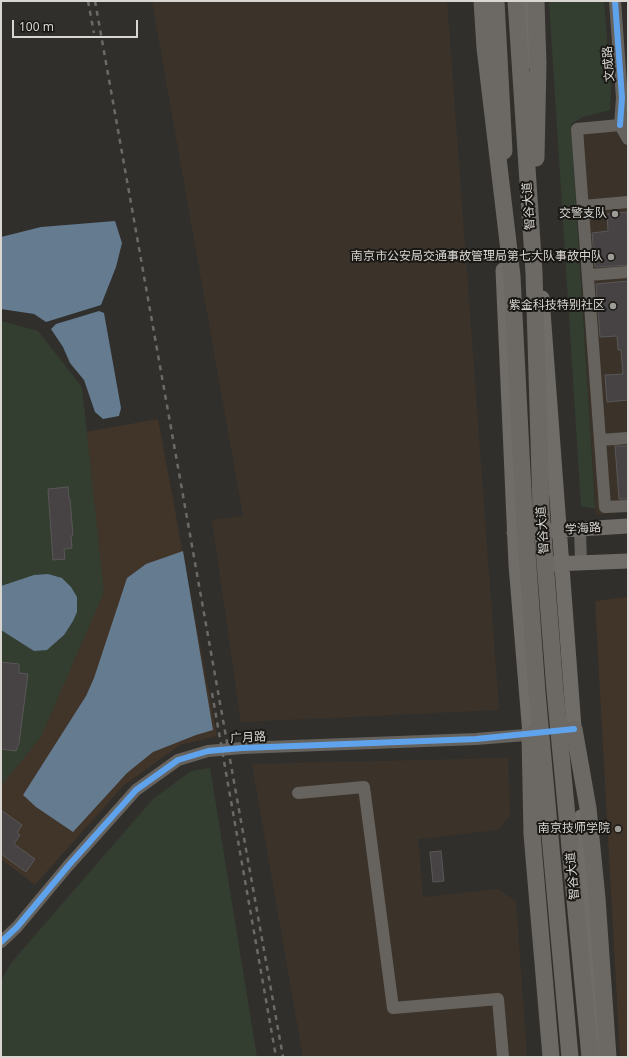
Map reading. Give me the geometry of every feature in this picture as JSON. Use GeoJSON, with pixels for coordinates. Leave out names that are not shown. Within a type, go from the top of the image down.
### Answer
{"type":"FeatureCollection","features":[{"type":"Feature","properties":{"kind":"highway"},"geometry":{"type":"LineString","coordinates":[[482,1],[485,48],[512,276]]}},
{"type":"Feature","properties":{"kind":"highway","name":"智谷大道"},"geometry":{"type":"LineString","coordinates":[[496,1],[524,511],[537,692],[570,1057]]}},
{"type":"Feature","properties":{"kind":"highway","name":"智谷大道"},"geometry":{"type":"LineString","coordinates":[[516,1],[534,273],[541,509],[556,699],[590,1057]]}},
{"type":"Feature","properties":{"kind":"highway"},"geometry":{"type":"LineString","coordinates":[[534,273],[538,64],[536,1]]}},
{"type":"Feature","properties":{"kind":"highway"},"geometry":{"type":"LineString","coordinates":[[574,729],[588,808],[597,898],[608,1057]]}},
{"type":"Feature","properties":{"kind":"highway"},"geometry":{"type":"LineString","coordinates":[[530,735],[532,834],[551,1057]]}},
{"type":"Feature","properties":{"kind":"main road"},"geometry":{"type":"LineString","coordinates":[[488,1],[498,150],[516,565],[559,1057]]}},
{"type":"Feature","properties":{"kind":"main road","name":"智谷大道"},"geometry":{"type":"LineString","coordinates":[[525,1],[534,168],[558,530],[562,563],[600,1057]]}},
{"type":"Feature","properties":{"kind":"main road","name":"学海路"},"geometry":{"type":"LineString","coordinates":[[514,533],[628,526]]}},
{"type":"Feature","properties":{"kind":"main road"},"geometry":{"type":"LineString","coordinates":[[516,565],[628,561]]}},
{"type":"Feature","properties":{"kind":"street","name":"文成路"},"geometry":{"type":"LineString","coordinates":[[615,1],[624,122]]}},
{"type":"Feature","properties":{"kind":"street"},"geometry":{"type":"LineString","coordinates":[[628,139],[624,122],[577,129],[605,507],[628,506]]}},
{"type":"Feature","properties":{"kind":"street"},"geometry":{"type":"LineString","coordinates":[[583,206],[628,202]]}},
{"type":"Feature","properties":{"kind":"street"},"geometry":{"type":"LineString","coordinates":[[588,275],[628,272]]}},
{"type":"Feature","properties":{"kind":"street"},"geometry":{"type":"LineString","coordinates":[[600,440],[628,438]]}},
{"type":"Feature","properties":{"kind":"street"},"geometry":{"type":"LineString","coordinates":[[580,530],[581,563]]}},
{"type":"Feature","properties":{"kind":"street","name":"广月路"},"geometry":{"type":"LineString","coordinates":[[1,942],[17,927],[68,866],[136,790],[178,760],[208,751],[242,748],[476,740],[574,729]]}},
{"type":"Feature","properties":{"kind":"street"},"geometry":{"type":"LineString","coordinates":[[298,793],[364,786],[392,1008],[498,999],[503,1057]]}},
{"type":"Feature","properties":{"kind":"shaded area"},"geometry":{"type":"Polygon","coordinates":[[[152,1],[447,1],[499,710],[241,722],[212,520],[243,516],[152,1]]]}},
{"type":"Feature","properties":{"kind":"shaded area"},"geometry":{"type":"Polygon","coordinates":[[[613,121],[628,146],[628,512],[596,515],[572,124],[613,121]]]}},
{"type":"Feature","properties":{"kind":"shaded area"},"geometry":{"type":"Polygon","coordinates":[[[158,419],[217,736],[180,745],[123,786],[35,885],[1,859],[1,447],[158,419]]]}},
{"type":"Feature","properties":{"kind":"shaded area","name":"南京技师学院"},"geometry":{"type":"Polygon","coordinates":[[[628,597],[628,1057],[620,1057],[595,601],[628,597]]]}},
{"type":"Feature","properties":{"kind":"shaded area"},"geometry":{"type":"Polygon","coordinates":[[[508,758],[510,816],[498,830],[418,839],[423,897],[499,889],[516,902],[527,1057],[303,1057],[252,764],[508,758]]]}},
{"type":"Feature","properties":{"kind":"green space"},"geometry":{"type":"Polygon","coordinates":[[[549,1],[604,1],[611,89],[610,110],[583,117],[571,124],[595,508],[581,506],[549,1]]]}},
{"type":"Feature","properties":{"kind":"green space"},"geometry":{"type":"Polygon","coordinates":[[[1,321],[38,331],[82,387],[104,592],[41,737],[1,786],[1,321]]]}},
{"type":"Feature","properties":{"kind":"green space"},"geometry":{"type":"Polygon","coordinates":[[[210,768],[257,1057],[1,1057],[1,981],[11,963],[153,799],[191,771],[210,768]]]}},
{"type":"Feature","properties":{"kind":"water"},"geometry":{"type":"Polygon","coordinates":[[[115,221],[122,243],[116,267],[101,305],[46,322],[34,314],[1,309],[1,237],[41,227],[115,221]]]}},
{"type":"Feature","properties":{"kind":"water"},"geometry":{"type":"Polygon","coordinates":[[[99,311],[104,313],[121,408],[119,416],[103,419],[95,412],[84,380],[70,363],[63,347],[51,329],[56,324],[99,311]]]}},
{"type":"Feature","properties":{"kind":"water"},"geometry":{"type":"Polygon","coordinates":[[[183,551],[213,730],[153,752],[127,773],[73,832],[36,807],[23,795],[86,696],[94,678],[127,578],[146,564],[183,551]]]}},
{"type":"Feature","properties":{"kind":"water"},"geometry":{"type":"Polygon","coordinates":[[[48,574],[62,578],[71,587],[77,597],[77,612],[64,635],[47,650],[34,651],[1,630],[1,586],[34,575],[48,574]]]}},
{"type":"Feature","properties":{"kind":"building"},"geometry":{"type":"Polygon","coordinates":[[[627,212],[628,265],[595,267],[592,233],[608,231],[607,214],[627,212]]]}},
{"type":"Feature","properties":{"kind":"building","name":"紫金科技特别社区"},"geometry":{"type":"Polygon","coordinates":[[[628,281],[628,400],[607,402],[605,375],[623,374],[621,350],[618,350],[617,336],[600,337],[596,284],[628,281]]]}},
{"type":"Feature","properties":{"kind":"building"},"geometry":{"type":"Polygon","coordinates":[[[615,446],[628,446],[628,499],[619,499],[615,446]]]}},
{"type":"Feature","properties":{"kind":"building"},"geometry":{"type":"Polygon","coordinates":[[[68,487],[73,535],[71,536],[72,548],[64,549],[65,559],[53,560],[48,489],[68,487]]]}},
{"type":"Feature","properties":{"kind":"building"},"geometry":{"type":"Polygon","coordinates":[[[1,662],[19,664],[19,673],[28,674],[19,743],[16,751],[1,749],[1,662]]]}},
{"type":"Feature","properties":{"kind":"building"},"geometry":{"type":"Polygon","coordinates":[[[1,810],[22,825],[17,833],[20,835],[14,844],[35,859],[26,872],[1,854],[1,810]]]}},
{"type":"Feature","properties":{"kind":"building"},"geometry":{"type":"Polygon","coordinates":[[[441,851],[444,881],[433,882],[430,852],[441,851]]]}},
{"type":"Feature","properties":{"kind":"railway"},"geometry":{"type":"LineString","coordinates":[[88,1],[94,33]]}},
{"type":"Feature","properties":{"kind":"railway"},"geometry":{"type":"LineString","coordinates":[[95,1],[283,1057]]}},
{"type":"Feature","properties":{"kind":"railway"},"geometry":{"type":"LineString","coordinates":[[212,693],[276,1057]]}},
{"type":"Feature","properties":{"kind":"cycle path"},"geometry":{"type":"LineString","coordinates":[[615,1],[622,98],[620,125]]}},
{"type":"Feature","properties":{"kind":"cycle path"},"geometry":{"type":"LineString","coordinates":[[1,942],[17,927],[68,866],[136,790],[178,760],[208,751],[242,748],[476,739],[574,729]]}},
{"type":"Feature","properties":{"kind":"place","name":"交警支队"},"geometry":{"type":"Point","coordinates":[615,214]}},
{"type":"Feature","properties":{"kind":"place","name":"南京市公安局交通事故管理局第七大队事故中队"},"geometry":{"type":"Point","coordinates":[611,257]}},
{"type":"Feature","properties":{"kind":"place","name":"紫金科技特别社区"},"geometry":{"type":"Point","coordinates":[613,306]}},
{"type":"Feature","properties":{"kind":"place","name":"南京技师学院"},"geometry":{"type":"Point","coordinates":[618,829]}}]}
